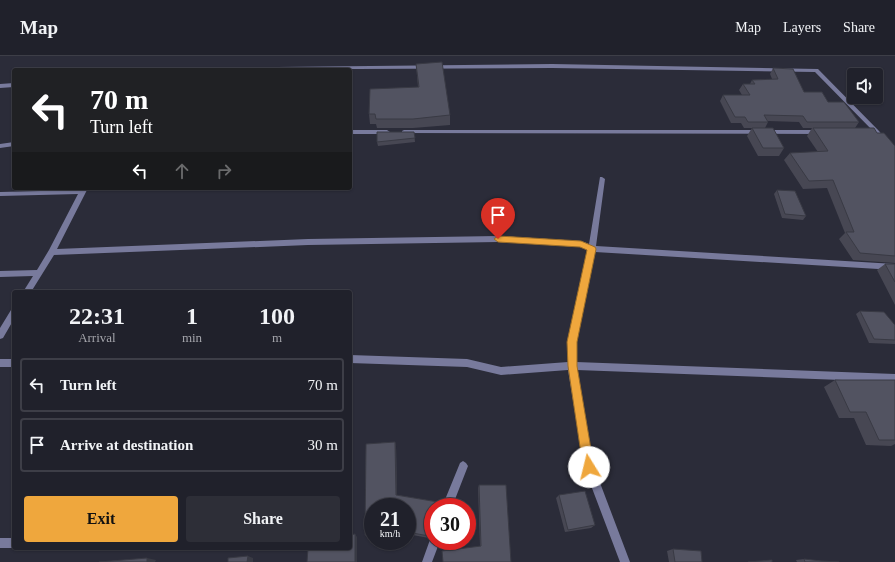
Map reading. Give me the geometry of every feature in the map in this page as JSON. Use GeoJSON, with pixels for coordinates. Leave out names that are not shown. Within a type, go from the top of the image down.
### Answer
{"type":"FeatureCollection","features":[{"type":"Feature","properties":{"kind":"street"},"geometry":{"type":"LineString","coordinates":[[352,68],[552,66],[816,70],[878,132],[895,155]]}},
{"type":"Feature","properties":{"kind":"street"},"geometry":{"type":"LineString","coordinates":[[0,86],[12,85]]}},
{"type":"Feature","properties":{"kind":"street"},"geometry":{"type":"LineString","coordinates":[[352,132],[830,132]]}},
{"type":"Feature","properties":{"kind":"street"},"geometry":{"type":"LineString","coordinates":[[870,132],[878,132]]}},
{"type":"Feature","properties":{"kind":"street"},"geometry":{"type":"LineString","coordinates":[[0,146],[12,144]]}},
{"type":"Feature","properties":{"kind":"street"},"geometry":{"type":"LineString","coordinates":[[602,179],[592,249],[572,342],[572,366],[589,467],[625,562]]}},
{"type":"Feature","properties":{"kind":"street"},"geometry":{"type":"LineString","coordinates":[[0,194],[84,190]]}},
{"type":"Feature","properties":{"kind":"street"},"geometry":{"type":"LineString","coordinates":[[28,290],[52,252],[84,190]]}},
{"type":"Feature","properties":{"kind":"street"},"geometry":{"type":"LineString","coordinates":[[52,252],[308,242],[498,239],[581,244],[592,249],[895,267]]}},
{"type":"Feature","properties":{"kind":"street"},"geometry":{"type":"LineString","coordinates":[[0,274],[39,273]]}},
{"type":"Feature","properties":{"kind":"street"},"geometry":{"type":"LineString","coordinates":[[0,335],[12,315]]}},
{"type":"Feature","properties":{"kind":"street"},"geometry":{"type":"LineString","coordinates":[[352,359],[467,363],[501,371],[572,366],[895,378]]}},
{"type":"Feature","properties":{"kind":"street"},"geometry":{"type":"LineString","coordinates":[[0,363],[12,363]]}},
{"type":"Feature","properties":{"kind":"street"},"geometry":{"type":"LineString","coordinates":[[451,498],[463,466]]}},
{"type":"Feature","properties":{"kind":"street"},"geometry":{"type":"LineString","coordinates":[[0,543],[12,543]]}},
{"type":"Feature","properties":{"kind":"street"},"geometry":{"type":"LineString","coordinates":[[427,562],[432,550]]}},
{"type":"Feature","properties":{"kind":"building"},"geometry":{"type":"Polygon","coordinates":[[[442,62],[450,115],[413,119],[376,119],[375,114],[369,114],[370,89],[419,87],[416,64],[442,62]]]}},
{"type":"Feature","properties":{"kind":"building"},"geometry":{"type":"Polygon","coordinates":[[[773,68],[793,69],[804,92],[822,92],[828,102],[844,102],[859,122],[807,122],[803,116],[764,115],[768,122],[748,122],[745,117],[735,117],[723,95],[750,95],[743,84],[755,84],[752,80],[778,79],[773,68]]]}},
{"type":"Feature","properties":{"kind":"building"},"geometry":{"type":"Polygon","coordinates":[[[752,128],[773,128],[784,148],[763,148],[752,128]]]}},
{"type":"Feature","properties":{"kind":"building"},"geometry":{"type":"Polygon","coordinates":[[[813,128],[874,128],[877,133],[884,133],[895,146],[895,256],[860,253],[846,232],[854,232],[833,180],[809,181],[790,153],[828,151],[813,128]]]}},
{"type":"Feature","properties":{"kind":"building"},"geometry":{"type":"Polygon","coordinates":[[[377,132],[414,132],[415,138],[377,142],[377,132]]]}},
{"type":"Feature","properties":{"kind":"building"},"geometry":{"type":"Polygon","coordinates":[[[777,190],[795,191],[806,216],[785,214],[777,190]]]}},
{"type":"Feature","properties":{"kind":"building"},"geometry":{"type":"Polygon","coordinates":[[[885,264],[895,264],[895,282],[885,264]]]}},
{"type":"Feature","properties":{"kind":"building"},"geometry":{"type":"Polygon","coordinates":[[[860,311],[884,312],[895,325],[895,340],[874,339],[860,311]]]}},
{"type":"Feature","properties":{"kind":"building"},"geometry":{"type":"Polygon","coordinates":[[[835,380],[895,380],[895,440],[879,440],[866,412],[850,412],[835,380]]]}},
{"type":"Feature","properties":{"kind":"building"},"geometry":{"type":"Polygon","coordinates":[[[395,442],[396,495],[414,498],[365,498],[366,444],[395,442]]]}},
{"type":"Feature","properties":{"kind":"building"},"geometry":{"type":"Polygon","coordinates":[[[479,485],[506,485],[511,562],[443,562],[442,551],[476,550],[476,547],[481,546],[479,485]]]}},
{"type":"Feature","properties":{"kind":"building"},"geometry":{"type":"Polygon","coordinates":[[[585,491],[595,525],[568,530],[559,495],[585,491]]]}},
{"type":"Feature","properties":{"kind":"building"},"geometry":{"type":"Polygon","coordinates":[[[416,498],[424,500],[424,535],[416,534],[416,498]]]}},
{"type":"Feature","properties":{"kind":"building"},"geometry":{"type":"Polygon","coordinates":[[[355,534],[355,562],[307,562],[308,550],[352,550],[352,535],[355,534]]]}},
{"type":"Feature","properties":{"kind":"building"},"geometry":{"type":"Polygon","coordinates":[[[673,549],[701,551],[702,562],[675,562],[673,549]]]}},
{"type":"Feature","properties":{"kind":"building"},"geometry":{"type":"Polygon","coordinates":[[[248,556],[247,562],[228,562],[228,558],[248,556]]]}},
{"type":"Feature","properties":{"kind":"building"},"geometry":{"type":"Polygon","coordinates":[[[147,558],[147,562],[99,562],[147,558]]]}},
{"type":"Feature","properties":{"kind":"building"},"geometry":{"type":"Polygon","coordinates":[[[804,559],[821,561],[839,562],[805,562],[804,559]]]}},
{"type":"Feature","properties":{"kind":"building"},"geometry":{"type":"Polygon","coordinates":[[[772,560],[772,562],[748,562],[772,560]]]}},
{"type":"Feature","properties":{"kind":"route"},"geometry":{"type":"LineString","coordinates":[[498,239],[581,244],[592,249],[572,342],[572,366],[589,467]]}}]}
